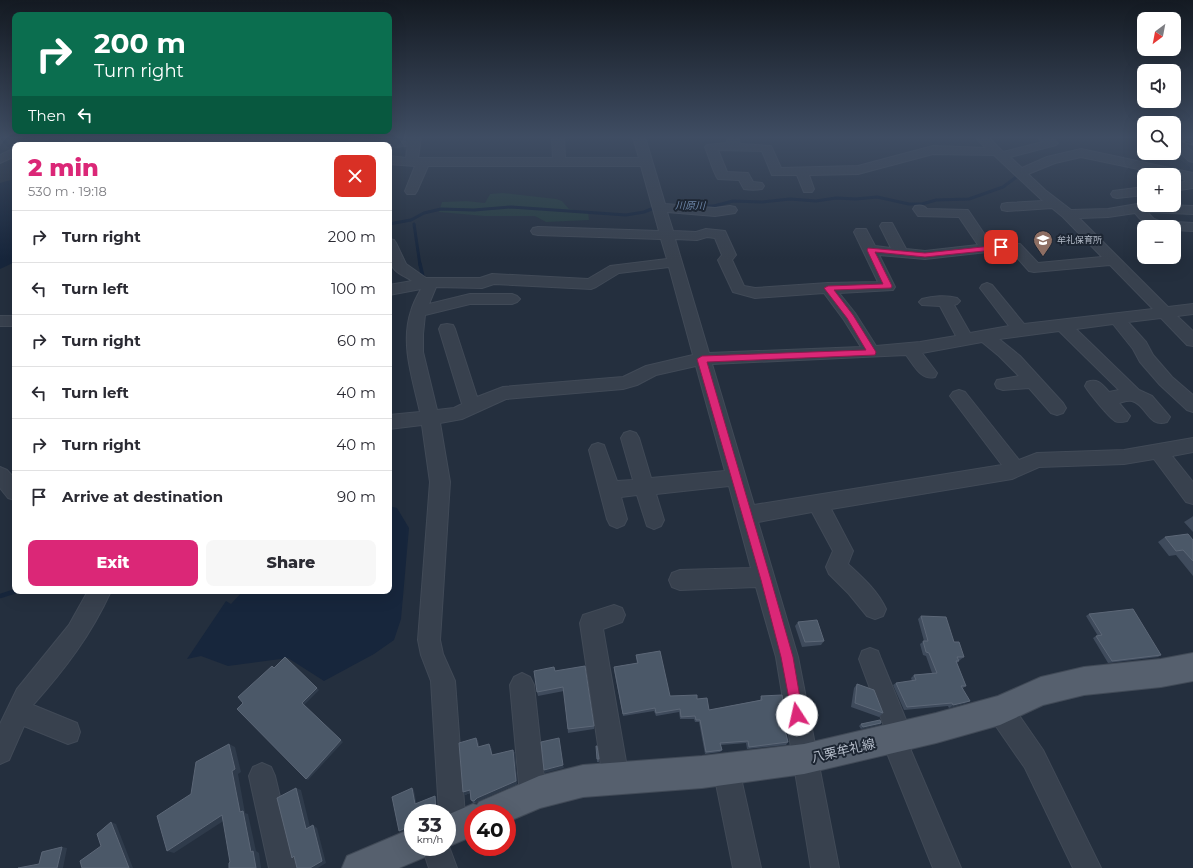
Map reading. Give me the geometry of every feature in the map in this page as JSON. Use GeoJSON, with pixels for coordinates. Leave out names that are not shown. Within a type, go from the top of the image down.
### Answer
{"type":"FeatureCollection","features":[{"type":"Feature","properties":{"kind":"main road","name":"八栗牟礼線"},"geometry":{"type":"LineString","coordinates":[[512,804],[533,795],[583,781],[726,769],[804,759],[897,737],[1000,710],[1041,691],[1084,681],[1161,673],[1192,668]]}},
{"type":"Feature","properties":{"kind":"main road"},"geometry":{"type":"LineString","coordinates":[[359,868],[404,849]]}},
{"type":"Feature","properties":{"kind":"street"},"geometry":{"type":"LineString","coordinates":[[410,191],[413,178]]}},
{"type":"Feature","properties":{"kind":"street"},"geometry":{"type":"LineString","coordinates":[[651,178],[787,657],[804,759],[825,868]]}},
{"type":"Feature","properties":{"kind":"street"},"geometry":{"type":"LineString","coordinates":[[745,178],[748,186],[758,186]]}},
{"type":"Feature","properties":{"kind":"street"},"geometry":{"type":"LineString","coordinates":[[804,178],[808,189]]}},
{"type":"Feature","properties":{"kind":"street"},"geometry":{"type":"LineString","coordinates":[[1026,178],[1041,193],[1062,209],[1193,341]]}},
{"type":"Feature","properties":{"kind":"street"},"geometry":{"type":"LineString","coordinates":[[1181,186],[1192,185],[1192,179]]}},
{"type":"Feature","properties":{"kind":"street"},"geometry":{"type":"LineString","coordinates":[[1117,194],[1137,192]]}},
{"type":"Feature","properties":{"kind":"street"},"geometry":{"type":"LineString","coordinates":[[1041,193],[1005,201],[1062,209],[1108,213],[1137,207]]}},
{"type":"Feature","properties":{"kind":"street"},"geometry":{"type":"LineString","coordinates":[[1181,205],[1193,195]]}},
{"type":"Feature","properties":{"kind":"street"},"geometry":{"type":"LineString","coordinates":[[660,208],[715,212],[730,210]]}},
{"type":"Feature","properties":{"kind":"street"},"geometry":{"type":"LineString","coordinates":[[920,209],[923,213],[963,214],[987,248]]}},
{"type":"Feature","properties":{"kind":"street"},"geometry":{"type":"LineString","coordinates":[[1144,212],[1149,222],[1158,226],[1193,227]]}},
{"type":"Feature","properties":{"kind":"street"},"geometry":{"type":"LineString","coordinates":[[892,230],[901,253]]}},
{"type":"Feature","properties":{"kind":"street"},"geometry":{"type":"LineString","coordinates":[[538,231],[697,236],[706,233],[720,234],[729,255],[725,260],[738,289],[755,293],[888,286],[861,232]]}},
{"type":"Feature","properties":{"kind":"street"},"geometry":{"type":"LineString","coordinates":[[870,250],[925,255],[987,248],[1015,247],[1034,268],[1112,260]]}},
{"type":"Feature","properties":{"kind":"street"},"geometry":{"type":"LineString","coordinates":[[392,250],[400,267],[427,283]]}},
{"type":"Feature","properties":{"kind":"street"},"geometry":{"type":"LineString","coordinates":[[392,289],[427,283],[482,283],[492,279],[591,284],[615,269],[675,262]]}},
{"type":"Feature","properties":{"kind":"street"},"geometry":{"type":"LineString","coordinates":[[427,283],[418,312],[415,334],[415,352],[430,416],[440,482],[429,640],[432,655],[443,681],[450,804]]}},
{"type":"Feature","properties":{"kind":"street"},"geometry":{"type":"LineString","coordinates":[[470,300],[474,283]]}},
{"type":"Feature","properties":{"kind":"street"},"geometry":{"type":"LineString","coordinates":[[828,288],[850,317],[872,352]]}},
{"type":"Feature","properties":{"kind":"street"},"geometry":{"type":"LineString","coordinates":[[986,288],[1020,330]]}},
{"type":"Feature","properties":{"kind":"street"},"geometry":{"type":"LineString","coordinates":[[418,312],[470,300],[512,299]]}},
{"type":"Feature","properties":{"kind":"street"},"geometry":{"type":"LineString","coordinates":[[927,302],[948,301],[966,339]]}},
{"type":"Feature","properties":{"kind":"street"},"geometry":{"type":"LineString","coordinates":[[392,422],[456,414],[503,393],[623,383],[631,381],[652,370],[702,359],[910,349],[1020,330],[1193,309]]}},
{"type":"Feature","properties":{"kind":"street"},"geometry":{"type":"LineString","coordinates":[[1116,318],[1140,346],[1146,358],[1166,381],[1193,405]]}},
{"type":"Feature","properties":{"kind":"street"},"geometry":{"type":"LineString","coordinates":[[0,321],[12,321]]}},
{"type":"Feature","properties":{"kind":"street"},"geometry":{"type":"LineString","coordinates":[[1063,325],[1133,394],[1146,401],[1162,417]]}},
{"type":"Feature","properties":{"kind":"street"},"geometry":{"type":"LineString","coordinates":[[447,328],[472,408]]}},
{"type":"Feature","properties":{"kind":"street"},"geometry":{"type":"LineString","coordinates":[[985,336],[1012,357],[1058,408]]}},
{"type":"Feature","properties":{"kind":"street"},"geometry":{"type":"LineString","coordinates":[[910,349],[929,372]]}},
{"type":"Feature","properties":{"kind":"street"},"geometry":{"type":"LineString","coordinates":[[1003,384],[1033,381]]}},
{"type":"Feature","properties":{"kind":"street"},"geometry":{"type":"LineString","coordinates":[[1093,386],[1121,416]]}},
{"type":"Feature","properties":{"kind":"street"},"geometry":{"type":"LineString","coordinates":[[1104,398],[1133,394]]}},
{"type":"Feature","properties":{"kind":"street"},"geometry":{"type":"LineString","coordinates":[[959,396],[1016,469]]}},
{"type":"Feature","properties":{"kind":"street"},"geometry":{"type":"LineString","coordinates":[[630,438],[654,520]]}},
{"type":"Feature","properties":{"kind":"street"},"geometry":{"type":"LineString","coordinates":[[747,515],[1016,469],[1037,460],[1124,457],[1193,445]]}},
{"type":"Feature","properties":{"kind":"street"},"geometry":{"type":"LineString","coordinates":[[598,450],[617,519]]}},
{"type":"Feature","properties":{"kind":"street"},"geometry":{"type":"LineString","coordinates":[[1158,451],[1193,496]]}},
{"type":"Feature","properties":{"kind":"street"},"geometry":{"type":"LineString","coordinates":[[0,475],[12,489]]}},
{"type":"Feature","properties":{"kind":"street"},"geometry":{"type":"LineString","coordinates":[[610,490],[736,478]]}},
{"type":"Feature","properties":{"kind":"street"},"geometry":{"type":"LineString","coordinates":[[817,504],[843,551],[836,567],[857,587],[875,609]]}},
{"type":"Feature","properties":{"kind":"street"},"geometry":{"type":"LineString","coordinates":[[680,580],[765,577]]}},
{"type":"Feature","properties":{"kind":"street"},"geometry":{"type":"LineString","coordinates":[[0,751],[25,696],[46,673],[77,633],[98,594]]}},
{"type":"Feature","properties":{"kind":"street"},"geometry":{"type":"LineString","coordinates":[[614,615],[591,623],[616,779]]}},
{"type":"Feature","properties":{"kind":"street"},"geometry":{"type":"LineString","coordinates":[[870,659],[897,737],[947,868]]}},
{"type":"Feature","properties":{"kind":"street"},"geometry":{"type":"LineString","coordinates":[[522,685],[533,795]]}},
{"type":"Feature","properties":{"kind":"street"},"geometry":{"type":"LineString","coordinates":[[1000,710],[1034,759],[1087,868]]}},
{"type":"Feature","properties":{"kind":"street"},"geometry":{"type":"LineString","coordinates":[[18,711],[68,732]]}},
{"type":"Feature","properties":{"kind":"street"},"geometry":{"type":"LineString","coordinates":[[726,769],[746,868]]}},
{"type":"Feature","properties":{"kind":"street"},"geometry":{"type":"LineString","coordinates":[[262,776],[283,868]]}},
{"type":"Feature","properties":{"kind":"street"},"geometry":{"type":"LineString","coordinates":[[443,868],[446,856]]}},
{"type":"Feature","properties":{"kind":"green space"},"geometry":{"type":"Polygon","coordinates":[[[503,193],[556,199],[562,201],[569,209],[588,212],[589,220],[546,222],[535,216],[484,216],[439,212],[442,202],[466,201],[485,203],[490,194],[503,193]]]}},
{"type":"Feature","properties":{"kind":"water"},"geometry":{"type":"Polygon","coordinates":[[[12,180],[12,263],[0,269],[0,183],[12,180]]]}},
{"type":"Feature","properties":{"kind":"water"},"geometry":{"type":"Polygon","coordinates":[[[392,507],[397,508],[409,528],[401,619],[394,640],[374,654],[324,681],[288,658],[228,666],[201,656],[187,659],[226,601],[231,604],[240,594],[392,594],[392,507]]]}},
{"type":"Feature","properties":{"kind":"building"},"geometry":{"type":"Polygon","coordinates":[[[1188,534],[1193,540],[1193,561],[1183,550],[1176,551],[1165,537],[1188,534]]]}},
{"type":"Feature","properties":{"kind":"building"},"geometry":{"type":"Polygon","coordinates":[[[1133,609],[1161,655],[1112,661],[1096,636],[1102,635],[1089,614],[1133,609]]]}},
{"type":"Feature","properties":{"kind":"building"},"geometry":{"type":"Polygon","coordinates":[[[921,616],[946,617],[954,642],[959,642],[964,657],[957,657],[959,661],[956,661],[966,686],[961,686],[970,701],[953,705],[952,703],[907,707],[896,683],[916,680],[914,675],[937,673],[929,653],[926,652],[923,641],[928,641],[921,616]]]}},
{"type":"Feature","properties":{"kind":"building"},"geometry":{"type":"Polygon","coordinates":[[[817,620],[824,641],[805,642],[798,622],[817,620]]]}},
{"type":"Feature","properties":{"kind":"building"},"geometry":{"type":"Polygon","coordinates":[[[660,651],[670,696],[697,695],[697,699],[707,698],[709,710],[762,700],[761,696],[782,695],[787,721],[783,722],[788,742],[749,747],[748,741],[720,743],[722,750],[706,752],[700,720],[696,720],[695,716],[681,717],[680,709],[656,713],[655,708],[623,714],[614,667],[638,663],[636,655],[660,651]]]}},
{"type":"Feature","properties":{"kind":"building"},"geometry":{"type":"Polygon","coordinates":[[[285,657],[317,688],[302,703],[341,740],[306,779],[237,709],[243,703],[238,697],[272,666],[274,668],[285,657]]]}},
{"type":"Feature","properties":{"kind":"building"},"geometry":{"type":"Polygon","coordinates":[[[585,666],[594,726],[568,729],[563,687],[537,692],[534,671],[554,667],[555,671],[585,666]]]}},
{"type":"Feature","properties":{"kind":"building"},"geometry":{"type":"Polygon","coordinates":[[[857,684],[874,690],[883,713],[855,703],[857,684]]]}},
{"type":"Feature","properties":{"kind":"building"},"geometry":{"type":"Polygon","coordinates":[[[880,720],[881,723],[863,727],[861,724],[880,720]]]}},
{"type":"Feature","properties":{"kind":"building"},"geometry":{"type":"Polygon","coordinates":[[[476,738],[478,747],[489,744],[492,755],[513,750],[516,781],[477,798],[474,801],[471,800],[470,790],[463,792],[459,743],[476,738]]]}},
{"type":"Feature","properties":{"kind":"building"},"geometry":{"type":"Polygon","coordinates":[[[559,738],[563,765],[544,770],[541,742],[559,738]]]}},
{"type":"Feature","properties":{"kind":"building"},"geometry":{"type":"Polygon","coordinates":[[[229,744],[235,769],[232,771],[240,812],[243,811],[251,852],[253,851],[256,868],[229,868],[230,862],[222,815],[167,851],[157,816],[191,794],[196,762],[229,744]]]}},
{"type":"Feature","properties":{"kind":"building"},"geometry":{"type":"Polygon","coordinates":[[[597,746],[599,759],[597,759],[597,746]]]}},
{"type":"Feature","properties":{"kind":"building"},"geometry":{"type":"Polygon","coordinates":[[[296,788],[306,829],[313,825],[322,861],[310,868],[297,868],[294,856],[292,858],[277,798],[296,788]]]}},
{"type":"Feature","properties":{"kind":"building"},"geometry":{"type":"Polygon","coordinates":[[[412,788],[415,804],[404,804],[404,829],[399,831],[392,797],[412,788]]]}},
{"type":"Feature","properties":{"kind":"building"},"geometry":{"type":"Polygon","coordinates":[[[435,796],[436,804],[415,804],[435,796]]]}},
{"type":"Feature","properties":{"kind":"building"},"geometry":{"type":"Polygon","coordinates":[[[111,822],[129,868],[82,868],[80,861],[101,846],[97,834],[111,822]]]}},
{"type":"Feature","properties":{"kind":"building"},"geometry":{"type":"Polygon","coordinates":[[[62,847],[57,868],[18,868],[39,864],[42,852],[62,847]]]}},
{"type":"Feature","properties":{"kind":"waterway","name":"川原川"},"geometry":{"type":"LineString","coordinates":[[683,206],[714,206],[733,201],[762,202],[790,199],[816,201],[836,198],[856,199],[877,197],[909,204],[922,204],[936,200],[969,199],[1003,187],[1016,178]]}},
{"type":"Feature","properties":{"kind":"waterway","name":"川原川"},"geometry":{"type":"LineString","coordinates":[[392,223],[411,220],[424,213],[441,209],[474,210],[511,207],[626,215],[644,212],[654,208]]}},
{"type":"Feature","properties":{"kind":"waterway"},"geometry":{"type":"LineString","coordinates":[[414,224],[420,265]]}},
{"type":"Feature","properties":{"kind":"waterway"},"geometry":{"type":"LineString","coordinates":[[420,264],[423,277]]}},
{"type":"Feature","properties":{"kind":"waterway"},"geometry":{"type":"LineString","coordinates":[[0,596],[12,592]]}},
{"type":"Feature","properties":{"kind":"place","name":"牟礼保育所"},"geometry":{"type":"Point","coordinates":[1043,257]}},
{"type":"Feature","properties":{"kind":"route"},"geometry":{"type":"LineString","coordinates":[[797,715],[787,657],[702,359],[872,352],[850,317],[828,288],[888,286],[870,250],[925,255],[970,249],[1001,247]]}}]}
